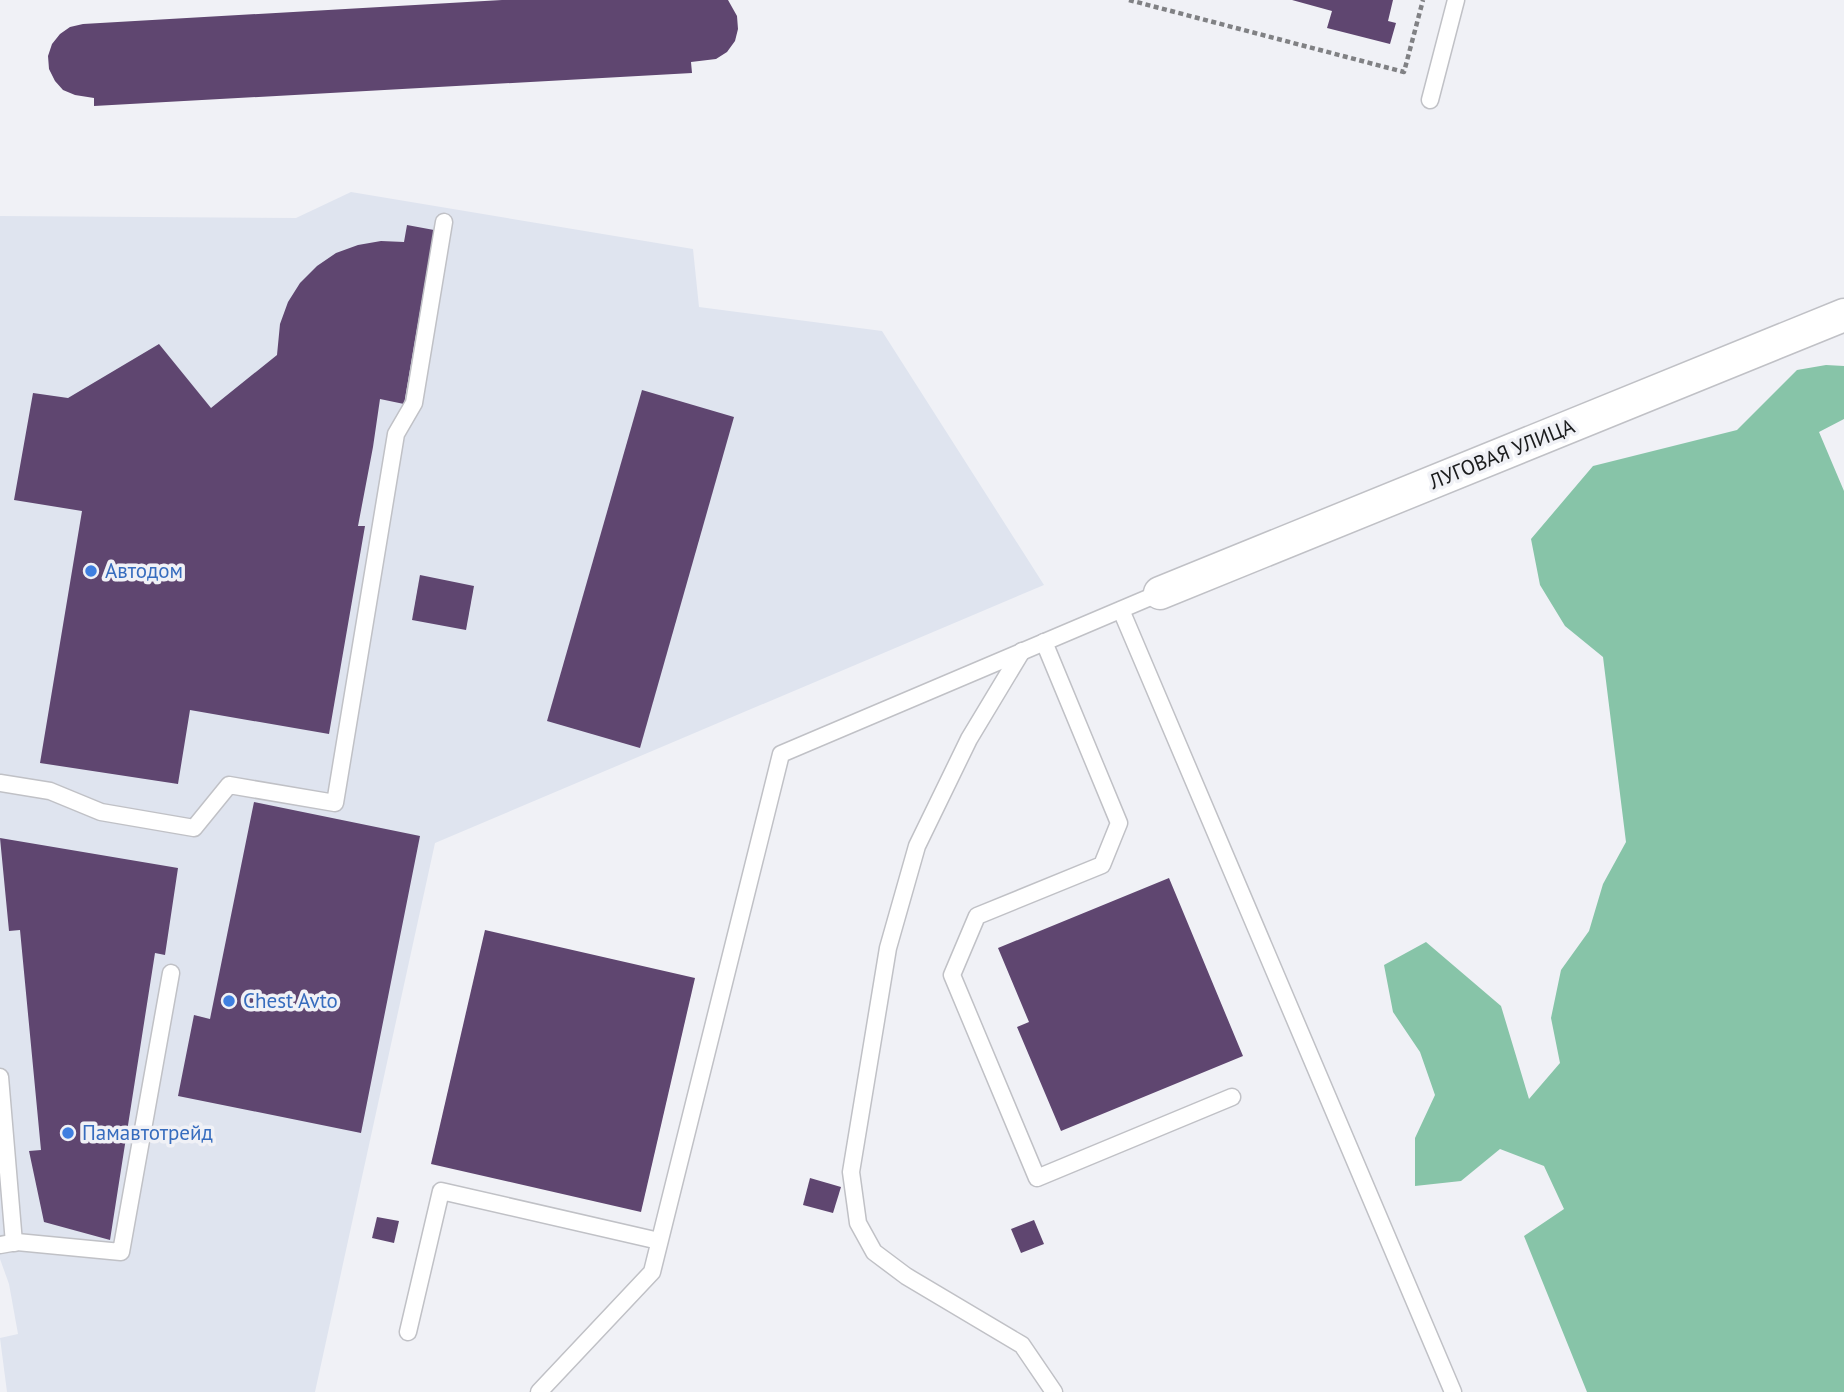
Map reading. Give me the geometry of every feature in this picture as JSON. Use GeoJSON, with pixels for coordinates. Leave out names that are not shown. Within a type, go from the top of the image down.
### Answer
{"type":"FeatureCollection","features":[{"type":"Feature","properties":{"kind":"street","name":"ЛУГОВАЯ УЛИЦА"},"geometry":{"type":"LineString","coordinates":[[1160,593],[1844,315]]}},
{"type":"Feature","properties":{"kind":"lane"},"geometry":{"type":"LineString","coordinates":[[1430,100],[1456,0]]}},
{"type":"Feature","properties":{"kind":"lane"},"geometry":{"type":"LineString","coordinates":[[0,783],[50,791],[101,812],[194,828],[229,785],[335,803],[396,434],[414,402],[444,222]]}},
{"type":"Feature","properties":{"kind":"lane"},"geometry":{"type":"LineString","coordinates":[[539,1392],[652,1272],[781,754],[1160,593]]}},
{"type":"Feature","properties":{"kind":"lane"},"geometry":{"type":"LineString","coordinates":[[1121,610],[1453,1392]]}},
{"type":"Feature","properties":{"kind":"lane"},"geometry":{"type":"LineString","coordinates":[[1044,642],[1119,823],[1102,864],[977,916],[953,975],[1037,1178],[1232,1097]]}},
{"type":"Feature","properties":{"kind":"lane"},"geometry":{"type":"LineString","coordinates":[[1022,651],[969,739],[917,846],[888,948],[851,1172],[858,1223],[874,1252],[906,1276],[1022,1345],[1054,1392]]}},
{"type":"Feature","properties":{"kind":"lane"},"geometry":{"type":"LineString","coordinates":[[0,1077],[7,1244],[121,1252],[171,973]]}},
{"type":"Feature","properties":{"kind":"lane"},"geometry":{"type":"LineString","coordinates":[[408,1332],[441,1191],[659,1241]]}},
{"type":"Feature","properties":{"kind":"path"},"geometry":{"type":"LineString","coordinates":[[1129,0],[1404,72],[1423,0]]}},
{"type":"Feature","properties":{"kind":"shaded area"},"geometry":{"type":"Polygon","coordinates":[[[351,192],[693,249],[699,307],[882,331],[1044,585],[435,843],[315,1392],[7,1392],[0,1338],[18,1334],[9,1284],[0,1259],[0,216],[296,218],[351,192]]]}},
{"type":"Feature","properties":{"kind":"green space"},"geometry":{"type":"Polygon","coordinates":[[[1826,365],[1844,366],[1844,419],[1819,432],[1844,491],[1844,1392],[1587,1392],[1524,1236],[1564,1209],[1544,1166],[1500,1149],[1461,1181],[1415,1186],[1415,1138],[1435,1095],[1420,1052],[1393,1012],[1384,965],[1426,942],[1501,1006],[1529,1099],[1560,1063],[1551,1018],[1561,970],[1589,931],[1603,884],[1626,842],[1603,657],[1565,626],[1540,585],[1531,539],[1593,466],[1737,430],[1797,370],[1826,365]]]}},
{"type":"Feature","properties":{"kind":"building"},"geometry":{"type":"Polygon","coordinates":[[[502,0],[728,0],[737,16],[738,29],[735,41],[727,52],[716,59],[691,62],[692,73],[94,106],[94,98],[63,90],[49,69],[48,56],[52,44],[70,27],[83,24],[502,0]]]}},
{"type":"Feature","properties":{"kind":"building"},"geometry":{"type":"Polygon","coordinates":[[[1292,0],[1393,0],[1388,21],[1396,23],[1390,44],[1327,28],[1332,11],[1292,0]]]}},
{"type":"Feature","properties":{"kind":"building"},"geometry":{"type":"Polygon","coordinates":[[[407,225],[434,230],[404,404],[380,399],[358,526],[365,526],[329,734],[190,710],[178,784],[40,763],[82,511],[14,500],[33,393],[68,398],[159,344],[211,408],[277,355],[280,324],[288,302],[300,283],[317,266],[336,253],[358,245],[381,241],[404,242],[407,225]]]}},
{"type":"Feature","properties":{"kind":"building"},"geometry":{"type":"Polygon","coordinates":[[[642,390],[734,417],[640,748],[547,721],[642,390]]]}},
{"type":"Feature","properties":{"kind":"building"},"geometry":{"type":"Polygon","coordinates":[[[420,575],[474,586],[466,630],[412,620],[420,575]]]}},
{"type":"Feature","properties":{"kind":"building"},"geometry":{"type":"Polygon","coordinates":[[[254,802],[420,836],[361,1133],[178,1096],[194,1015],[210,1019],[254,802]]]}},
{"type":"Feature","properties":{"kind":"building"},"geometry":{"type":"Polygon","coordinates":[[[0,838],[178,868],[165,955],[155,953],[110,1240],[44,1222],[29,1151],[41,1150],[20,930],[9,931],[0,838]]]}},
{"type":"Feature","properties":{"kind":"building"},"geometry":{"type":"Polygon","coordinates":[[[1169,878],[1243,1056],[1061,1131],[1017,1027],[1029,1022],[998,948],[1169,878]]]}},
{"type":"Feature","properties":{"kind":"building"},"geometry":{"type":"Polygon","coordinates":[[[485,930],[695,978],[641,1212],[431,1164],[485,930]]]}},
{"type":"Feature","properties":{"kind":"building"},"geometry":{"type":"Polygon","coordinates":[[[810,1178],[841,1187],[833,1213],[803,1205],[810,1178]]]}},
{"type":"Feature","properties":{"kind":"building"},"geometry":{"type":"Polygon","coordinates":[[[377,1217],[399,1221],[394,1243],[372,1238],[377,1217]]]}},
{"type":"Feature","properties":{"kind":"building"},"geometry":{"type":"Polygon","coordinates":[[[1034,1220],[1044,1244],[1021,1253],[1011,1229],[1034,1220]]]}},
{"type":"Feature","properties":{"kind":"place","name":"Автодом"},"geometry":{"type":"Point","coordinates":[91,571]}},
{"type":"Feature","properties":{"kind":"place","name":"Chest Avto"},"geometry":{"type":"Point","coordinates":[229,1001]}},
{"type":"Feature","properties":{"kind":"place","name":"Памавтотрейд"},"geometry":{"type":"Point","coordinates":[68,1133]}}]}
